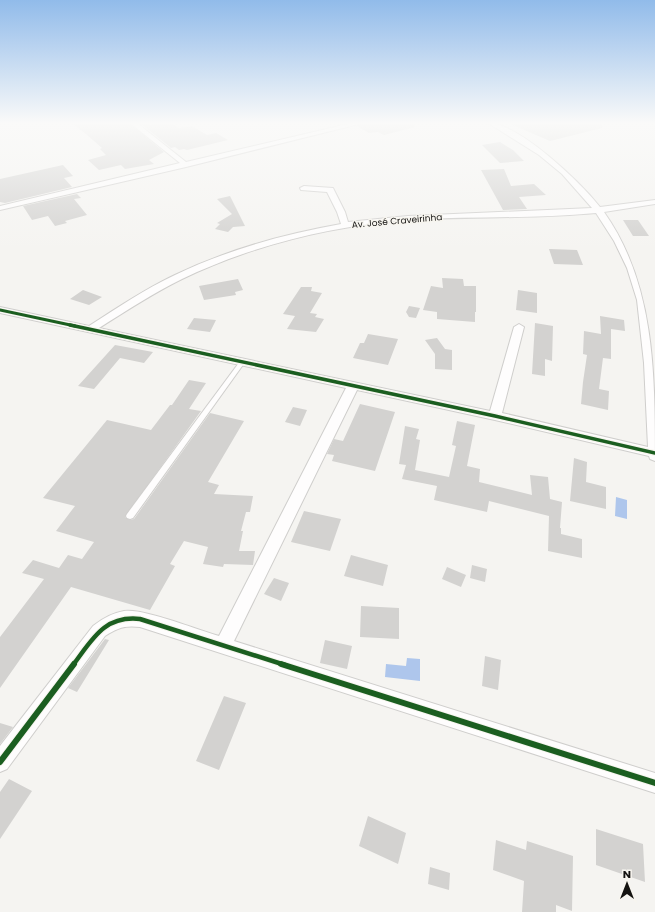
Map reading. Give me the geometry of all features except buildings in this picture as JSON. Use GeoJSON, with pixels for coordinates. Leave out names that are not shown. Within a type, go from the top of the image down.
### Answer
{"type":"FeatureCollection","features":[{"type":"Feature","properties":{"kind":"street"},"geometry":{"type":"LineString","coordinates":[[0,208],[184,166]]}},
{"type":"Feature","properties":{"kind":"street"},"geometry":{"type":"LineString","coordinates":[[0,310],[495,416],[655,454],[648,349],[642,298],[634,273],[624,251],[600,210],[568,175],[557,166]]}},
{"type":"Feature","properties":{"kind":"street"},"geometry":{"type":"LineString","coordinates":[[304,188],[330,190],[346,225]]}},
{"type":"Feature","properties":{"kind":"street","name":"Av. José Craveirinha"},"geometry":{"type":"LineString","coordinates":[[89,330],[141,297],[190,271],[227,257],[278,241],[346,225],[368,221],[409,218],[523,215],[600,210],[655,202]]}},
{"type":"Feature","properties":{"kind":"street"},"geometry":{"type":"LineString","coordinates":[[495,416],[519,327]]}},
{"type":"Feature","properties":{"kind":"street"},"geometry":{"type":"LineString","coordinates":[[223,646],[353,386]]}},
{"type":"Feature","properties":{"kind":"street"},"geometry":{"type":"LineString","coordinates":[[0,762],[99,630],[113,621],[125,617],[140,619],[655,783]]}},
{"type":"Feature","properties":{"kind":"lane"},"geometry":{"type":"LineString","coordinates":[[130,516],[243,361]]}},
{"type":"Feature","properties":{"kind":"water"},"geometry":{"type":"Polygon","coordinates":[[[616,497],[627,500],[627,519],[615,516],[616,497]]]}},
{"type":"Feature","properties":{"kind":"water"},"geometry":{"type":"Polygon","coordinates":[[[407,658],[420,659],[420,681],[385,677],[386,664],[406,666],[407,658]]]}},
{"type":"Feature","properties":{"kind":"cycle path"},"geometry":{"type":"LineString","coordinates":[[0,310],[495,416],[655,453]]}},
{"type":"Feature","properties":{"kind":"cycle path"},"geometry":{"type":"LineString","coordinates":[[0,762],[99,631],[118,620],[133,618],[655,783]]}}]}
